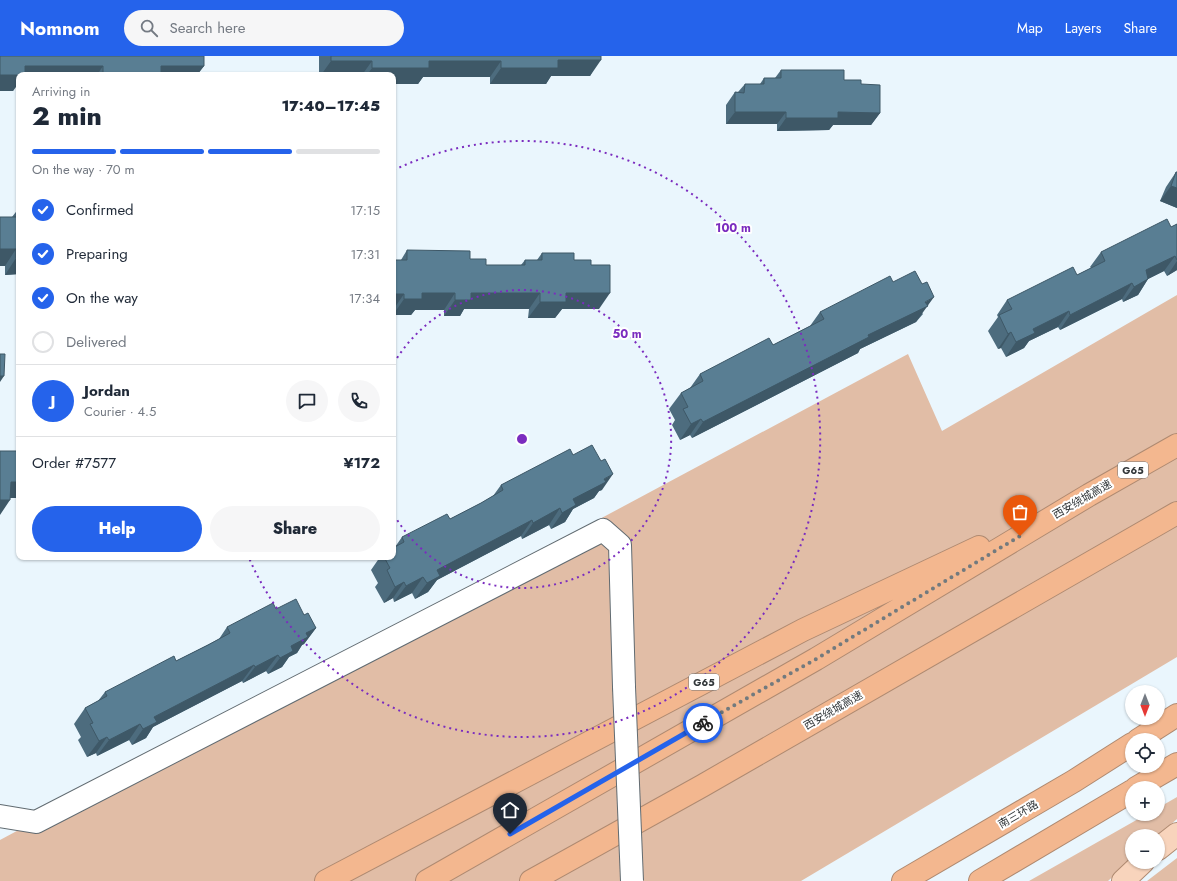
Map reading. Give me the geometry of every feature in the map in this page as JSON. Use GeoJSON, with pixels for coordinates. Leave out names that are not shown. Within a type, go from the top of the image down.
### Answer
{"type":"FeatureCollection","features":[{"type":"Feature","properties":{"kind":"highway","name":"西安绕城高速"},"geometry":{"type":"LineString","coordinates":[[427,881],[816,659],[1089,495],[1177,445]]}},
{"type":"Feature","properties":{"kind":"highway","name":"G65"},"geometry":{"type":"LineString","coordinates":[[326,881],[803,630],[1089,495]]}},
{"type":"Feature","properties":{"kind":"highway","name":"西安绕城高速"},"geometry":{"type":"LineString","coordinates":[[530,881],[1177,513]]}},
{"type":"Feature","properties":{"kind":"highway"},"geometry":{"type":"LineString","coordinates":[[1149,733],[1177,715]]}},
{"type":"Feature","properties":{"kind":"highway","name":"南三环路"},"geometry":{"type":"LineString","coordinates":[[903,881],[1074,781],[1125,748]]}},
{"type":"Feature","properties":{"kind":"highway"},"geometry":{"type":"LineString","coordinates":[[1148,781],[1177,764]]}},
{"type":"Feature","properties":{"kind":"highway"},"geometry":{"type":"LineString","coordinates":[[980,881],[1125,794]]}},
{"type":"Feature","properties":{"kind":"highway"},"geometry":{"type":"LineString","coordinates":[[542,881],[608,838]]}},
{"type":"Feature","properties":{"kind":"main road"},"geometry":{"type":"LineString","coordinates":[[1165,843],[1177,834]]}},
{"type":"Feature","properties":{"kind":"street"},"geometry":{"type":"LineString","coordinates":[[0,816],[36,822],[603,530],[620,545],[632,881]]}},
{"type":"Feature","properties":{"kind":"shaded area"},"geometry":{"type":"Polygon","coordinates":[[[1177,295],[1177,657],[1130,685],[1125,685],[1125,688],[801,881],[0,881],[0,840],[908,354],[942,431],[1177,295]]]}},
{"type":"Feature","properties":{"kind":"shaded area"},"geometry":{"type":"Polygon","coordinates":[[[1177,797],[1177,819],[1165,829],[1125,829],[1125,865],[1108,881],[1029,881],[1135,821],[1165,821],[1165,804],[1177,797]]]}},
{"type":"Feature","properties":{"kind":"shaded area"},"geometry":{"type":"Polygon","coordinates":[[[1177,858],[1177,881],[1147,881],[1163,869],[1165,869],[1165,867],[1177,858]]]}},
{"type":"Feature","properties":{"kind":"building"},"geometry":{"type":"Polygon","coordinates":[[[0,56],[204,56],[204,66],[161,66],[161,72],[103,72],[103,66],[25,66],[25,72],[16,72],[16,75],[0,75],[0,56]]]}},
{"type":"Feature","properties":{"kind":"building"},"geometry":{"type":"Polygon","coordinates":[[[331,56],[601,56],[601,60],[558,60],[558,68],[501,68],[501,61],[429,61],[429,68],[372,68],[372,61],[331,61],[331,56]]]}},
{"type":"Feature","properties":{"kind":"building"},"geometry":{"type":"Polygon","coordinates":[[[781,70],[844,70],[844,80],[861,80],[861,84],[880,85],[880,113],[838,112],[838,118],[786,118],[786,112],[735,112],[735,92],[744,93],[745,84],[764,84],[764,78],[781,78],[781,70]]]}},
{"type":"Feature","properties":{"kind":"building"},"geometry":{"type":"Polygon","coordinates":[[[1177,172],[1177,188],[1171,186],[1177,172]]]}},
{"type":"Feature","properties":{"kind":"building"},"geometry":{"type":"Polygon","coordinates":[[[0,217],[16,217],[16,249],[0,249],[0,217]]]}},
{"type":"Feature","properties":{"kind":"building"},"geometry":{"type":"Polygon","coordinates":[[[1167,219],[1171,227],[1177,224],[1177,260],[1175,256],[1146,270],[1148,279],[1134,287],[1132,283],[1070,315],[1069,311],[1033,329],[1035,333],[1016,342],[1011,332],[1008,334],[999,315],[1012,309],[1007,300],[1073,267],[1077,275],[1105,261],[1101,252],[1167,219]]]}},
{"type":"Feature","properties":{"kind":"building"},"geometry":{"type":"Polygon","coordinates":[[[407,250],[470,251],[470,259],[486,259],[486,265],[525,265],[525,260],[542,260],[542,253],[574,253],[574,260],[591,260],[591,265],[610,265],[610,293],[566,293],[566,302],[540,302],[540,293],[471,293],[471,300],[455,300],[455,293],[422,293],[422,299],[404,299],[404,294],[396,294],[396,260],[407,260],[407,250]]]}},
{"type":"Feature","properties":{"kind":"building"},"geometry":{"type":"Polygon","coordinates":[[[915,271],[922,284],[927,282],[934,297],[925,302],[928,306],[868,335],[869,337],[703,422],[701,419],[691,424],[683,409],[688,407],[681,393],[703,381],[700,374],[769,338],[773,345],[824,319],[820,312],[890,276],[893,282],[915,271]]]}},
{"type":"Feature","properties":{"kind":"building"},"geometry":{"type":"Polygon","coordinates":[[[0,354],[5,354],[4,376],[0,376],[0,354]]]}},
{"type":"Feature","properties":{"kind":"building"},"geometry":{"type":"Polygon","coordinates":[[[592,445],[601,461],[605,459],[613,474],[604,479],[606,482],[573,499],[576,505],[562,513],[560,508],[533,523],[532,520],[437,570],[440,576],[427,583],[423,577],[406,586],[404,582],[395,587],[387,570],[390,568],[386,560],[396,560],[396,546],[404,542],[402,537],[447,514],[450,519],[481,503],[503,490],[501,485],[570,449],[573,455],[592,445]]]}},
{"type":"Feature","properties":{"kind":"building"},"geometry":{"type":"Polygon","coordinates":[[[0,451],[16,451],[16,482],[11,482],[10,500],[0,500],[0,451]]]}},
{"type":"Feature","properties":{"kind":"building"},"geometry":{"type":"Polygon","coordinates":[[[296,599],[304,615],[308,613],[316,628],[306,633],[308,637],[291,646],[293,651],[280,658],[278,655],[255,667],[254,665],[154,717],[157,722],[143,729],[140,724],[109,740],[107,737],[99,741],[90,724],[93,723],[85,708],[107,696],[105,692],[174,656],[176,661],[208,645],[230,633],[227,627],[273,603],[276,609],[296,599]]]}},
{"type":"Feature","properties":{"kind":"way so far"},"geometry":{"type":"LineString","coordinates":[[703,723],[816,659],[1020,536]]}},
{"type":"Feature","properties":{"kind":"route"},"geometry":{"type":"LineString","coordinates":[[510,834],[703,723]]}}]}
